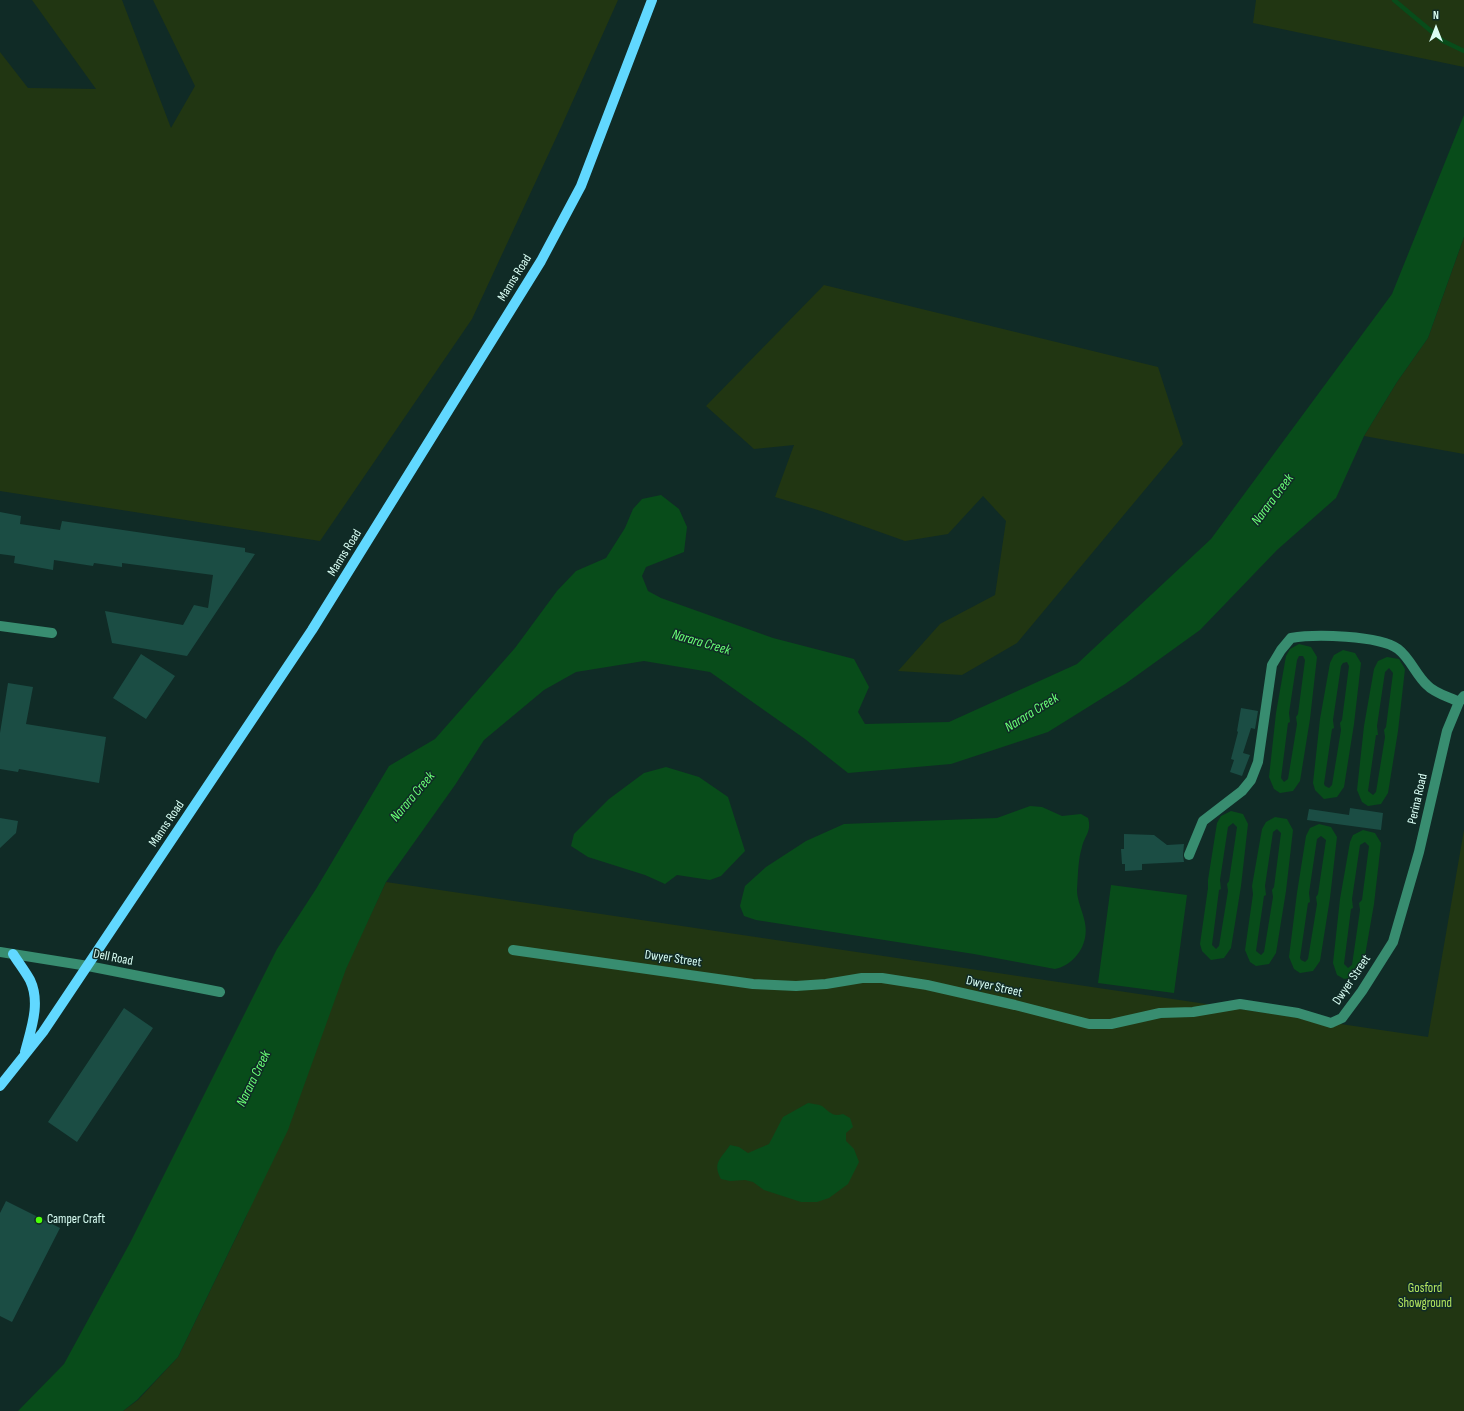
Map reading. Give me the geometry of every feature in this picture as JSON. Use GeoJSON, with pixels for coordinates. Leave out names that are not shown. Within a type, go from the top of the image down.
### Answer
{"type":"FeatureCollection","features":[{"type":"Feature","properties":{"kind":"main road","name":"Manns Road"},"geometry":{"type":"LineString","coordinates":[[0,1086],[43,1032],[312,630],[541,261],[581,186],[652,0]]}},
{"type":"Feature","properties":{"kind":"main road"},"geometry":{"type":"LineString","coordinates":[[13,954],[30,980],[35,996],[34,1020],[24,1056]]}},
{"type":"Feature","properties":{"kind":"street"},"geometry":{"type":"LineString","coordinates":[[0,626],[52,633]]}},
{"type":"Feature","properties":{"kind":"street"},"geometry":{"type":"LineString","coordinates":[[1189,855],[1202,821],[1242,791],[1251,780],[1258,762],[1272,665],[1281,650],[1291,638],[1305,635],[1352,637],[1382,643],[1398,649],[1427,686],[1462,699]]}},
{"type":"Feature","properties":{"kind":"street","name":"Perina Road"},"geometry":{"type":"LineString","coordinates":[[1402,910],[1419,852],[1447,731],[1462,699]]}},
{"type":"Feature","properties":{"kind":"street","name":"Dwyer Street"},"geometry":{"type":"LineString","coordinates":[[513,950],[753,984],[811,985],[882,978],[927,985],[1089,1024],[1111,1024],[1160,1013],[1193,1012],[1240,1004],[1298,1013],[1330,1023],[1342,1018],[1378,966],[1393,942],[1402,910]]}},
{"type":"Feature","properties":{"kind":"street","name":"Dell Road"},"geometry":{"type":"LineString","coordinates":[[0,952],[88,966],[220,992]]}},
{"type":"Feature","properties":{"kind":"green space"},"geometry":{"type":"Polygon","coordinates":[[[32,0],[122,0],[171,128],[195,86],[153,0],[618,0],[472,319],[320,541],[0,491],[0,52],[28,88],[96,89],[32,0]]]}},
{"type":"Feature","properties":{"kind":"green space"},"geometry":{"type":"Polygon","coordinates":[[[1256,0],[1464,0],[1464,67],[1253,23],[1256,0]]]}},
{"type":"Feature","properties":{"kind":"green space"},"geometry":{"type":"Polygon","coordinates":[[[1464,237],[1464,454],[1364,436],[1397,382],[1428,338],[1464,237]]]}},
{"type":"Feature","properties":{"kind":"green space"},"geometry":{"type":"Polygon","coordinates":[[[824,285],[1158,367],[1183,444],[1017,643],[962,675],[898,671],[940,624],[995,595],[1006,521],[983,496],[948,534],[905,541],[821,511],[775,497],[794,445],[754,449],[706,406],[824,285]]]}},
{"type":"Feature","properties":{"kind":"green space","name":"Gosford Showground"},"geometry":{"type":"Polygon","coordinates":[[[1464,830],[1464,1411],[123,1411],[138,1400],[178,1357],[245,1219],[346,966],[386,882],[1428,1037],[1464,830]]]}},
{"type":"Feature","properties":{"kind":"water","name":"Narara Creek"},"geometry":{"type":"Polygon","coordinates":[[[1464,115],[1464,237],[1428,338],[1397,382],[1364,436],[1336,498],[1277,550],[1200,630],[1125,684],[1048,732],[951,764],[848,773],[805,739],[710,672],[644,661],[576,672],[544,690],[484,740],[455,785],[386,882],[346,969],[288,1130],[178,1357],[137,1400],[123,1411],[18,1411],[64,1364],[131,1241],[277,949],[316,889],[389,766],[435,739],[515,648],[557,591],[576,571],[606,558],[625,528],[633,509],[642,499],[661,495],[679,509],[687,527],[684,552],[646,567],[642,576],[648,591],[661,598],[773,638],[854,659],[869,687],[858,712],[865,724],[949,722],[1077,664],[1211,539],[1392,294],[1464,115]]]}},
{"type":"Feature","properties":{"kind":"water"},"geometry":{"type":"Polygon","coordinates":[[[1299,644],[1311,647],[1317,657],[1310,719],[1300,781],[1293,791],[1280,793],[1274,789],[1269,777],[1276,713],[1286,656],[1290,649],[1299,644]],[[1299,656],[1297,660],[1289,713],[1290,722],[1288,723],[1281,778],[1284,782],[1288,779],[1297,724],[1296,717],[1298,714],[1305,660],[1303,656],[1299,656]]]}},
{"type":"Feature","properties":{"kind":"water"},"geometry":{"type":"Polygon","coordinates":[[[1343,650],[1355,653],[1361,663],[1354,724],[1344,787],[1337,797],[1324,799],[1315,790],[1313,783],[1320,719],[1330,663],[1334,655],[1343,650]],[[1347,662],[1343,663],[1341,666],[1333,720],[1334,728],[1332,729],[1324,784],[1329,788],[1332,785],[1349,666],[1347,662]]]}},
{"type":"Feature","properties":{"kind":"water"},"geometry":{"type":"Polygon","coordinates":[[[1387,657],[1399,659],[1405,669],[1398,731],[1388,793],[1381,804],[1368,806],[1362,802],[1357,790],[1364,726],[1374,669],[1378,661],[1387,657]],[[1389,668],[1385,672],[1377,726],[1378,735],[1376,735],[1368,791],[1373,795],[1376,792],[1393,673],[1389,668]]]}},
{"type":"Feature","properties":{"kind":"water"},"geometry":{"type":"Polygon","coordinates":[[[666,767],[699,777],[728,797],[745,851],[721,876],[710,880],[677,875],[665,884],[645,875],[588,857],[571,846],[574,834],[609,799],[644,773],[666,767]]]}},
{"type":"Feature","properties":{"kind":"water"},"geometry":{"type":"Polygon","coordinates":[[[1030,806],[1042,807],[1062,816],[1081,814],[1088,818],[1089,822],[1089,830],[1083,843],[1078,868],[1077,890],[1085,925],[1085,938],[1078,954],[1066,965],[1055,969],[974,954],[756,920],[744,916],[740,906],[745,886],[766,867],[806,841],[844,824],[997,818],[1030,806]]]}},
{"type":"Feature","properties":{"kind":"water"},"geometry":{"type":"Polygon","coordinates":[[[1231,811],[1243,814],[1248,824],[1241,886],[1231,948],[1224,958],[1211,960],[1202,951],[1200,944],[1217,823],[1221,816],[1231,811]],[[1233,823],[1228,827],[1220,880],[1221,889],[1219,890],[1212,945],[1216,949],[1219,946],[1228,891],[1227,884],[1229,881],[1237,827],[1233,823]]]}},
{"type":"Feature","properties":{"kind":"water"},"geometry":{"type":"Polygon","coordinates":[[[1275,817],[1287,819],[1293,830],[1286,891],[1276,953],[1269,964],[1256,966],[1250,962],[1245,950],[1253,894],[1252,886],[1262,829],[1266,822],[1275,817]],[[1277,829],[1273,832],[1265,886],[1266,895],[1264,896],[1256,951],[1261,955],[1264,952],[1281,833],[1277,829]]]}},
{"type":"Feature","properties":{"kind":"water"},"geometry":{"type":"Polygon","coordinates":[[[1319,824],[1331,827],[1337,837],[1330,898],[1320,961],[1313,971],[1300,973],[1294,969],[1289,957],[1306,836],[1310,828],[1319,824]],[[1321,836],[1317,839],[1309,893],[1310,902],[1308,903],[1300,958],[1305,962],[1308,959],[1317,904],[1316,897],[1318,894],[1326,840],[1321,836]]]}},
{"type":"Feature","properties":{"kind":"water"},"geometry":{"type":"Polygon","coordinates":[[[1363,830],[1375,833],[1381,843],[1374,904],[1363,967],[1356,977],[1344,979],[1337,975],[1333,963],[1340,899],[1350,842],[1353,835],[1363,830]],[[1365,842],[1360,845],[1352,899],[1353,908],[1351,909],[1344,964],[1348,968],[1352,965],[1360,910],[1359,903],[1362,900],[1369,846],[1365,842]]]}},
{"type":"Feature","properties":{"kind":"water"},"geometry":{"type":"Polygon","coordinates":[[[1111,885],[1187,895],[1174,993],[1098,983],[1111,885]]]}},
{"type":"Feature","properties":{"kind":"water"},"geometry":{"type":"Polygon","coordinates":[[[808,1103],[817,1104],[836,1115],[843,1114],[850,1118],[853,1127],[846,1133],[846,1141],[854,1149],[859,1162],[848,1184],[829,1198],[817,1202],[801,1202],[764,1190],[753,1182],[745,1180],[730,1181],[721,1179],[717,1168],[718,1164],[721,1157],[730,1145],[739,1147],[748,1153],[769,1144],[783,1117],[808,1103]]]}},
{"type":"Feature","properties":{"kind":"building"},"geometry":{"type":"Polygon","coordinates":[[[0,512],[21,516],[20,524],[60,530],[62,521],[245,548],[245,552],[255,554],[187,656],[112,643],[105,611],[183,625],[194,605],[208,608],[213,575],[122,563],[122,567],[94,563],[93,566],[54,560],[53,570],[14,563],[15,556],[0,554],[0,512]]]}},
{"type":"Feature","properties":{"kind":"building"},"geometry":{"type":"Polygon","coordinates":[[[141,654],[175,676],[146,719],[113,698],[141,654]]]}},
{"type":"Feature","properties":{"kind":"building"},"geometry":{"type":"Polygon","coordinates":[[[8,683],[33,687],[26,724],[106,737],[99,783],[19,769],[18,772],[0,769],[0,733],[8,683]]]}},
{"type":"Feature","properties":{"kind":"building"},"geometry":{"type":"Polygon","coordinates":[[[1241,708],[1258,711],[1255,729],[1251,728],[1243,753],[1250,755],[1242,776],[1230,772],[1234,760],[1231,759],[1238,732],[1241,708]]]}},
{"type":"Feature","properties":{"kind":"building"},"geometry":{"type":"Polygon","coordinates":[[[1350,808],[1383,813],[1381,830],[1307,820],[1309,809],[1349,815],[1350,808]]]}},
{"type":"Feature","properties":{"kind":"building"},"geometry":{"type":"Polygon","coordinates":[[[0,818],[18,821],[16,833],[0,848],[0,818]]]}},
{"type":"Feature","properties":{"kind":"building"},"geometry":{"type":"Polygon","coordinates":[[[1124,834],[1154,835],[1167,845],[1184,844],[1184,862],[1142,864],[1142,870],[1125,871],[1125,864],[1122,864],[1121,849],[1124,849],[1124,834]]]}},
{"type":"Feature","properties":{"kind":"building"},"geometry":{"type":"Polygon","coordinates":[[[124,1008],[153,1028],[77,1142],[48,1122],[124,1008]]]}},
{"type":"Feature","properties":{"kind":"building"},"geometry":{"type":"Polygon","coordinates":[[[6,1201],[60,1228],[12,1322],[0,1316],[0,1213],[6,1201]]]}},
{"type":"Feature","properties":{"kind":"waterway"},"geometry":{"type":"LineString","coordinates":[[1394,0],[1443,41],[1464,51]]}},
{"type":"Feature","properties":{"kind":"place","name":"Camper Craft"},"geometry":{"type":"Point","coordinates":[39,1220]}}]}
